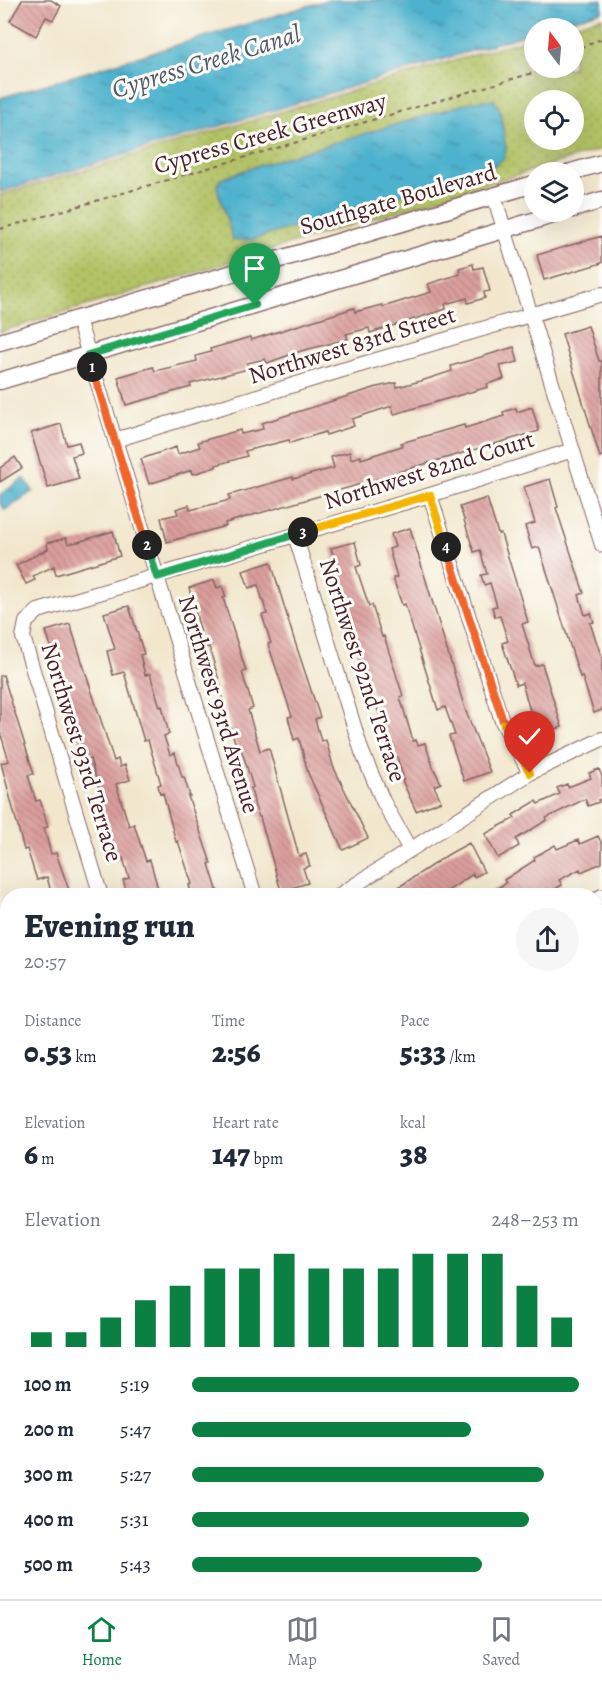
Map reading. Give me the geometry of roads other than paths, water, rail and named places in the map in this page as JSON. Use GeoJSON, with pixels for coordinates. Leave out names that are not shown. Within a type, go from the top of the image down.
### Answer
{"type":"FeatureCollection","features":[{"type":"Feature","properties":{"kind":"main road"},"geometry":{"type":"LineString","coordinates":[[584,168],[602,163]]}},
{"type":"Feature","properties":{"kind":"main road","name":"Southgate Boulevard"},"geometry":{"type":"LineString","coordinates":[[0,342],[524,187]]}},
{"type":"Feature","properties":{"kind":"main road"},"geometry":{"type":"LineString","coordinates":[[584,205],[602,200]]}},
{"type":"Feature","properties":{"kind":"main road"},"geometry":{"type":"LineString","coordinates":[[0,381],[530,222]]}},
{"type":"Feature","properties":{"kind":"street"},"geometry":{"type":"LineString","coordinates":[[494,196],[602,545]]}},
{"type":"Feature","properties":{"kind":"street","name":"Northwest 83rd Street"},"geometry":{"type":"LineString","coordinates":[[115,440],[602,294]]}},
{"type":"Feature","properties":{"kind":"street","name":"Northwest 93rd Avenue"},"geometry":{"type":"LineString","coordinates":[[78,319],[253,888]]}},
{"type":"Feature","properties":{"kind":"street","name":"Northwest 82nd Court"},"geometry":{"type":"LineString","coordinates":[[26,622],[38,612],[573,450]]}},
{"type":"Feature","properties":{"kind":"street"},"geometry":{"type":"LineString","coordinates":[[430,495],[502,722],[530,773]]}},
{"type":"Feature","properties":{"kind":"street","name":"Northwest 92nd Terrace"},"geometry":{"type":"LineString","coordinates":[[295,535],[362,752],[410,850]]}},
{"type":"Feature","properties":{"kind":"street","name":"Northwest 93rd Terrace"},"geometry":{"type":"LineString","coordinates":[[26,622],[23,637],[99,888]]}},
{"type":"Feature","properties":{"kind":"street"},"geometry":{"type":"LineString","coordinates":[[351,888],[530,773],[602,739]]}},
{"type":"Feature","properties":{"kind":"water","name":"Cypress Creek Canal"},"geometry":{"type":"Polygon","coordinates":[[[327,0],[602,0],[602,11],[579,18],[524,18],[524,35],[0,192],[0,98],[327,0]]]}},
{"type":"Feature","properties":{"kind":"water"},"geometry":{"type":"Polygon","coordinates":[[[494,100],[501,112],[506,151],[503,159],[492,167],[251,240],[233,240],[217,187],[219,180],[253,167],[475,101],[494,100]]]}},
{"type":"Feature","properties":{"kind":"water"},"geometry":{"type":"Polygon","coordinates":[[[24,478],[33,491],[5,510],[0,503],[0,495],[24,478]]]}}]}
